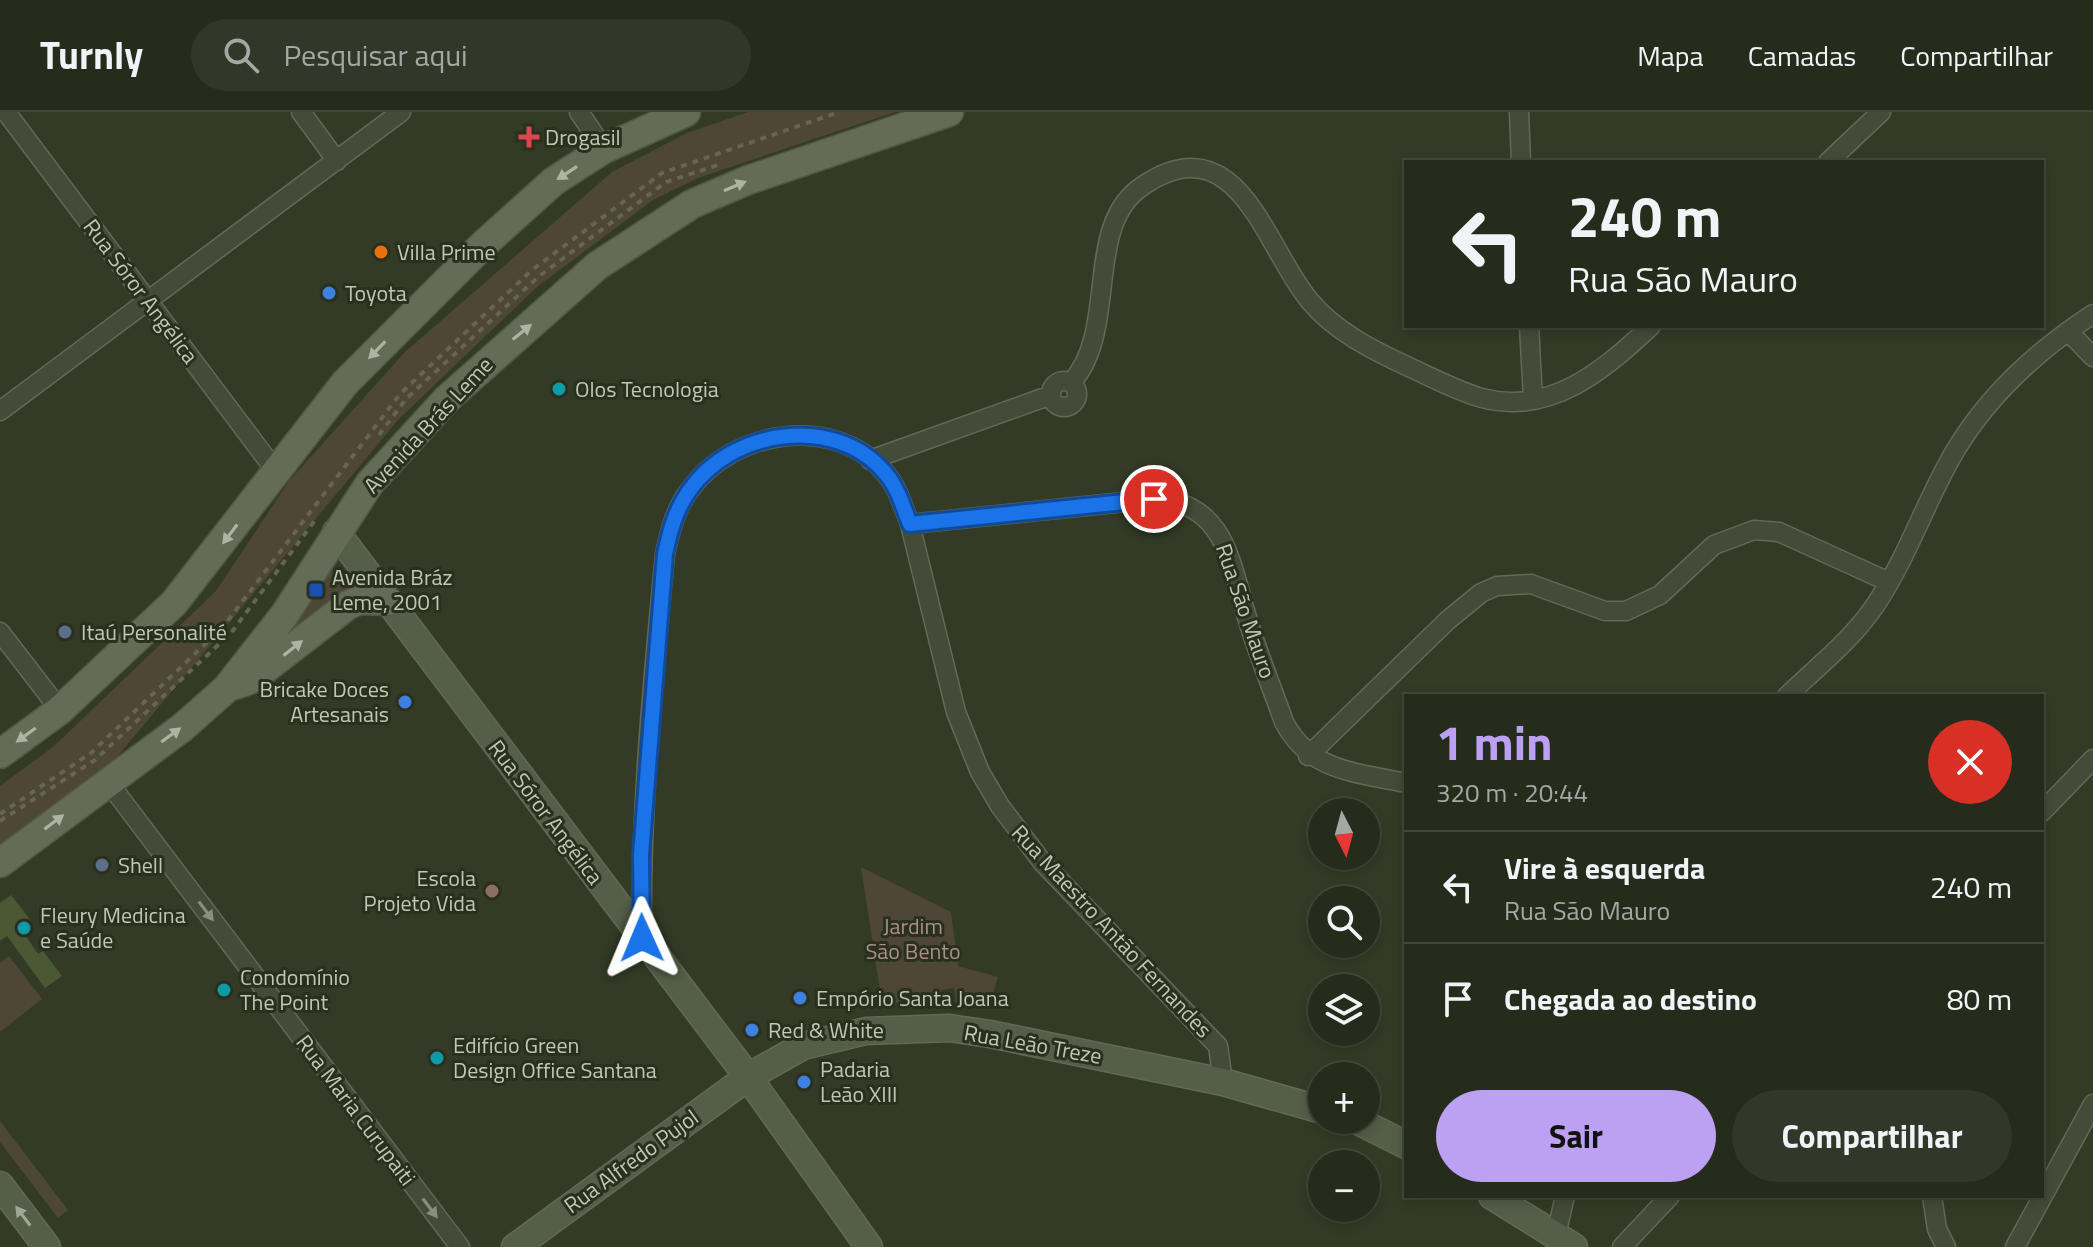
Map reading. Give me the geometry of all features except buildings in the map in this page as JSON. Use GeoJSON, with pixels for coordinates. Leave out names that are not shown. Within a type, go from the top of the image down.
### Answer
{"type":"FeatureCollection","features":[{"type":"Feature","properties":{"kind":"main road"},"geometry":{"type":"LineString","coordinates":[[0,754],[60,710],[174,603],[345,383],[484,244],[554,181],[604,149],[686,112]]}},
{"type":"Feature","properties":{"kind":"main road","name":"Avenida Brás Leme"},"geometry":{"type":"LineString","coordinates":[[0,863],[183,727],[227,688],[285,614],[370,483],[447,399],[597,266],[692,204],[748,180],[949,112]]}},
{"type":"Feature","properties":{"kind":"main road","name":"Rua Sóror Angélica"},"geometry":{"type":"LineString","coordinates":[[336,532],[748,1077],[869,1247]]}},
{"type":"Feature","properties":{"kind":"main road"},"geometry":{"type":"LineString","coordinates":[[227,688],[252,679],[348,605],[360,600],[388,601]]}},
{"type":"Feature","properties":{"kind":"main road","name":"Rua Leão Treze"},"geometry":{"type":"LineString","coordinates":[[748,1077],[803,1046],[866,1031],[902,1027],[990,1034],[1223,1082],[1308,1106]]}},
{"type":"Feature","properties":{"kind":"main road","name":"Rua Alfredo Pujol"},"geometry":{"type":"LineString","coordinates":[[515,1247],[748,1077]]}},
{"type":"Feature","properties":{"kind":"main road"},"geometry":{"type":"LineString","coordinates":[[1380,1132],[1404,1144]]}},
{"type":"Feature","properties":{"kind":"main road"},"geometry":{"type":"LineString","coordinates":[[0,1185],[47,1247]]}},
{"type":"Feature","properties":{"kind":"main road"},"geometry":{"type":"LineString","coordinates":[[1495,1198],[1565,1241]]}},
{"type":"Feature","properties":{"kind":"street"},"geometry":{"type":"LineString","coordinates":[[301,112],[337,161]]}},
{"type":"Feature","properties":{"kind":"street"},"geometry":{"type":"LineString","coordinates":[[0,411],[401,112]]}},
{"type":"Feature","properties":{"kind":"street"},"geometry":{"type":"LineString","coordinates":[[579,112],[604,149]]}},
{"type":"Feature","properties":{"kind":"street"},"geometry":{"type":"LineString","coordinates":[[1519,112],[1521,160]]}},
{"type":"Feature","properties":{"kind":"street"},"geometry":{"type":"LineString","coordinates":[[1830,160],[1881,112]]}},
{"type":"Feature","properties":{"kind":"street","name":"Rua Sóror Angélica"},"geometry":{"type":"LineString","coordinates":[[7,124],[150,302],[275,470]]}},
{"type":"Feature","properties":{"kind":"street"},"geometry":{"type":"LineString","coordinates":[[870,460],[1051,395],[1056,405],[1070,405],[1077,393],[1071,383],[1091,350],[1099,319],[1111,230],[1121,208],[1141,186],[1162,175],[1202,169],[1237,187],[1310,302],[1352,336],[1393,360],[1467,393],[1505,402],[1569,390],[1597,373],[1649,328]]}},
{"type":"Feature","properties":{"kind":"street"},"geometry":{"type":"LineString","coordinates":[[1789,694],[1856,630],[1889,582],[1955,451],[1993,398],[2027,363],[2093,314]]}},
{"type":"Feature","properties":{"kind":"street"},"geometry":{"type":"LineString","coordinates":[[1529,328],[1533,399]]}},
{"type":"Feature","properties":{"kind":"street"},"geometry":{"type":"LineString","coordinates":[[2068,331],[2093,357]]}},
{"type":"Feature","properties":{"kind":"street","name":"Rua Maestro Antão Fernandes"},"geometry":{"type":"LineString","coordinates":[[642,938],[641,855],[648,737],[665,554],[679,508],[690,489],[722,460],[765,440],[791,435],[820,437],[842,443],[870,460],[892,482],[910,524],[956,712],[980,772],[1000,806],[1043,863],[1218,1046],[1223,1082]]}},
{"type":"Feature","properties":{"kind":"street","name":"Rua São Mauro"},"geometry":{"type":"LineString","coordinates":[[910,524],[1154,499],[1179,502],[1196,510],[1222,537],[1284,722],[1308,756]]}},
{"type":"Feature","properties":{"kind":"street"},"geometry":{"type":"LineString","coordinates":[[1404,783],[1331,765],[1308,756],[1448,620],[1481,593],[1497,586],[1531,584],[1605,611],[1626,611],[1660,595],[1714,545],[1754,530],[1779,532],[1889,582]]}},
{"type":"Feature","properties":{"kind":"street"},"geometry":{"type":"LineString","coordinates":[[0,632],[60,710]]}},
{"type":"Feature","properties":{"kind":"street"},"geometry":{"type":"LineString","coordinates":[[2044,810],[2093,759]]}},
{"type":"Feature","properties":{"kind":"street","name":"Rua Maria Curupaiti"},"geometry":{"type":"LineString","coordinates":[[108,782],[460,1247]]}},
{"type":"Feature","properties":{"kind":"street"},"geometry":{"type":"LineString","coordinates":[[2044,1194],[2093,1104]]}},
{"type":"Feature","properties":{"kind":"street"},"geometry":{"type":"LineString","coordinates":[[1565,1198],[1565,1241]]}},
{"type":"Feature","properties":{"kind":"street"},"geometry":{"type":"LineString","coordinates":[[1622,1247],[1668,1198]]}},
{"type":"Feature","properties":{"kind":"street"},"geometry":{"type":"LineString","coordinates":[[1932,1198],[1937,1229],[1946,1247]]}},
{"type":"Feature","properties":{"kind":"street"},"geometry":{"type":"LineString","coordinates":[[2015,1247],[2042,1198]]}},
{"type":"Feature","properties":{"kind":"green space"},"geometry":{"type":"Polygon","coordinates":[[[748,112],[895,112],[698,178],[653,200],[537,287],[399,419],[107,769],[0,847],[0,786],[53,747],[216,591],[289,481],[405,352],[612,172],[687,133],[748,112]]]}},
{"type":"Feature","properties":{"kind":"green space"},"geometry":{"type":"Polygon","coordinates":[[[327,563],[349,590],[257,667],[327,563]]]}},
{"type":"Feature","properties":{"kind":"green space","name":"Jardim São Bento"},"geometry":{"type":"Polygon","coordinates":[[[861,867],[951,912],[958,966],[998,977],[990,1003],[956,1002],[954,988],[941,990],[943,1002],[882,1003],[861,867]]]}},
{"type":"Feature","properties":{"kind":"green space"},"geometry":{"type":"Polygon","coordinates":[[[9,956],[42,999],[0,1032],[0,963],[9,956]]]}},
{"type":"Feature","properties":{"kind":"green space"},"geometry":{"type":"Polygon","coordinates":[[[0,1121],[68,1210],[58,1218],[0,1142],[0,1121]]]}},
{"type":"Feature","properties":{"kind":"shaded area"},"geometry":{"type":"Polygon","coordinates":[[[11,895],[29,918],[19,926],[38,954],[43,951],[62,976],[45,988],[7,936],[0,941],[0,903],[11,895]]]}},
{"type":"Feature","properties":{"kind":"place","name":"Drogasil"},"geometry":{"type":"Point","coordinates":[529,137]}},
{"type":"Feature","properties":{"kind":"place","name":"Villa Prime"},"geometry":{"type":"Point","coordinates":[381,252]}},
{"type":"Feature","properties":{"kind":"place","name":"Toyota"},"geometry":{"type":"Point","coordinates":[329,293]}},
{"type":"Feature","properties":{"kind":"place","name":"Olos Tecnologia"},"geometry":{"type":"Point","coordinates":[559,389]}},
{"type":"Feature","properties":{"kind":"place","name":"Avenida Bráz Leme, 2001"},"geometry":{"type":"Point","coordinates":[316,590]}},
{"type":"Feature","properties":{"kind":"place","name":"Itaú Personalité"},"geometry":{"type":"Point","coordinates":[65,632]}},
{"type":"Feature","properties":{"kind":"place","name":"Bricake Doces Artesanais"},"geometry":{"type":"Point","coordinates":[405,702]}},
{"type":"Feature","properties":{"kind":"place","name":"Shell"},"geometry":{"type":"Point","coordinates":[102,865]}},
{"type":"Feature","properties":{"kind":"place","name":"Escola Projeto Vida"},"geometry":{"type":"Point","coordinates":[492,891]}},
{"type":"Feature","properties":{"kind":"place","name":"Fleury Medicina e Saúde"},"geometry":{"type":"Point","coordinates":[24,928]}},
{"type":"Feature","properties":{"kind":"place","name":"Condomínio The Point"},"geometry":{"type":"Point","coordinates":[224,990]}},
{"type":"Feature","properties":{"kind":"place","name":"Empório Santa Joana"},"geometry":{"type":"Point","coordinates":[800,998]}},
{"type":"Feature","properties":{"kind":"place","name":"Red & White"},"geometry":{"type":"Point","coordinates":[752,1030]}},
{"type":"Feature","properties":{"kind":"place","name":"Edifício Green Design Office Santana"},"geometry":{"type":"Point","coordinates":[437,1058]}},
{"type":"Feature","properties":{"kind":"place","name":"Padaria Leão XIII"},"geometry":{"type":"Point","coordinates":[804,1082]}},
{"type":"Feature","properties":{"kind":"route"},"geometry":{"type":"LineString","coordinates":[[642,938],[641,855],[648,737],[665,554],[671,526],[679,508],[690,489],[706,473],[736,451],[752,444],[791,435],[807,435],[842,443],[881,469],[892,482],[910,524],[1154,499]]}}]}
